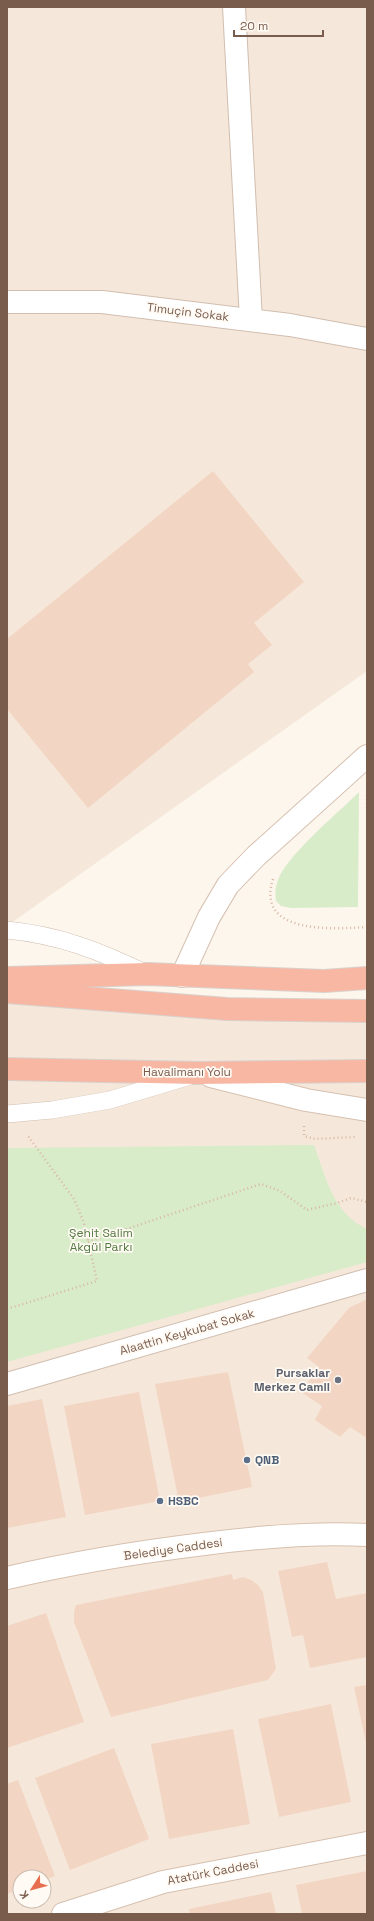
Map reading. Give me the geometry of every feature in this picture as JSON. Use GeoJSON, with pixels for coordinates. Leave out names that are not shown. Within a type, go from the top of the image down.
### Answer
{"type":"FeatureCollection","features":[{"type":"Feature","properties":{"kind":"highway"},"geometry":{"type":"LineString","coordinates":[[7,978],[147,974],[324,981],[367,978]]}},
{"type":"Feature","properties":{"kind":"highway"},"geometry":{"type":"LineString","coordinates":[[7,992],[227,1008],[367,1011]]}},
{"type":"Feature","properties":{"kind":"highway","name":"Havalimanı Yolu"},"geometry":{"type":"LineString","coordinates":[[7,1069],[198,1073],[367,1071]]}},
{"type":"Feature","properties":{"kind":"street"},"geometry":{"type":"LineString","coordinates":[[234,7],[251,320]]}},
{"type":"Feature","properties":{"kind":"street","name":"Timuçin Sokak"},"geometry":{"type":"LineString","coordinates":[[7,302],[102,302],[290,325],[367,339]]}},
{"type":"Feature","properties":{"kind":"street"},"geometry":{"type":"LineString","coordinates":[[182,976],[209,917],[228,885],[256,856],[367,756]]}},
{"type":"Feature","properties":{"kind":"street"},"geometry":{"type":"LineString","coordinates":[[198,1073],[306,1100],[367,1110]]}},
{"type":"Feature","properties":{"kind":"street","name":"Alaattin Keykubat Sokak"},"geometry":{"type":"LineString","coordinates":[[7,1384],[367,1280]]}},
{"type":"Feature","properties":{"kind":"street"},"geometry":{"type":"LineString","coordinates":[[340,1534],[367,1527]]}},
{"type":"Feature","properties":{"kind":"street"},"geometry":{"type":"LineString","coordinates":[[340,1534],[367,1535]]}},
{"type":"Feature","properties":{"kind":"street","name":"Belediye Caddesi"},"geometry":{"type":"LineString","coordinates":[[7,1578],[58,1566],[177,1547],[246,1539],[340,1534]]}},
{"type":"Feature","properties":{"kind":"street","name":"Atatürk Caddesi"},"geometry":{"type":"LineString","coordinates":[[75,1912],[163,1882],[367,1843]]}},
{"type":"Feature","properties":{"kind":"lane"},"geometry":{"type":"LineString","coordinates":[[7,930],[30,932],[70,941],[112,956],[147,974]]}},
{"type":"Feature","properties":{"kind":"lane"},"geometry":{"type":"LineString","coordinates":[[10,1114],[52,1110],[110,1100],[198,1073]]}},
{"type":"Feature","properties":{"kind":"path"},"geometry":{"type":"LineString","coordinates":[[367,795],[367,810]]}},
{"type":"Feature","properties":{"kind":"path"},"geometry":{"type":"LineString","coordinates":[[276,872],[269,891],[270,901],[277,912],[289,921],[325,929],[367,927]]}},
{"type":"Feature","properties":{"kind":"path"},"geometry":{"type":"LineString","coordinates":[[7,1309],[97,1281],[84,1223],[74,1199],[10,1114]]}},
{"type":"Feature","properties":{"kind":"path"},"geometry":{"type":"LineString","coordinates":[[315,1139],[360,1136]]}},
{"type":"Feature","properties":{"kind":"path"},"geometry":{"type":"LineString","coordinates":[[88,1242],[260,1184],[280,1191],[307,1210],[351,1198],[367,1202]]}},
{"type":"Feature","properties":{"kind":"shaded area"},"geometry":{"type":"Polygon","coordinates":[[[7,7],[367,7],[367,671],[7,926],[7,7]]]}},
{"type":"Feature","properties":{"kind":"shaded area"},"geometry":{"type":"Polygon","coordinates":[[[7,995],[367,1006],[367,1914],[7,1914],[7,995]]]}},
{"type":"Feature","properties":{"kind":"green space"},"geometry":{"type":"Polygon","coordinates":[[[359,792],[358,907],[291,908],[281,906],[276,901],[276,890],[277,883],[283,870],[302,846],[359,792]]]}},
{"type":"Feature","properties":{"kind":"green space","name":"Şehit Salim Akgül Parkı"},"geometry":{"type":"Polygon","coordinates":[[[314,1145],[327,1182],[338,1204],[355,1222],[367,1229],[367,1262],[7,1362],[7,1148],[314,1145]]]}},
{"type":"Feature","properties":{"kind":"building"},"geometry":{"type":"Polygon","coordinates":[[[213,471],[304,582],[254,623],[272,645],[248,664],[254,672],[88,808],[7,709],[7,639],[213,471]]]}},
{"type":"Feature","properties":{"kind":"building","name":"Pursaklar Merkez Camii"},"geometry":{"type":"Polygon","coordinates":[[[367,1299],[367,1438],[350,1427],[340,1437],[315,1420],[322,1406],[301,1392],[319,1367],[307,1358],[349,1308],[367,1299]]]}},
{"type":"Feature","properties":{"kind":"building"},"geometry":{"type":"Polygon","coordinates":[[[228,1372],[252,1487],[179,1502],[155,1384],[228,1372]]]}},
{"type":"Feature","properties":{"kind":"building"},"geometry":{"type":"Polygon","coordinates":[[[139,1392],[160,1501],[85,1515],[64,1406],[139,1392]]]}},
{"type":"Feature","properties":{"kind":"building"},"geometry":{"type":"Polygon","coordinates":[[[42,1399],[66,1517],[7,1528],[7,1406],[42,1399]]]}},
{"type":"Feature","properties":{"kind":"building"},"geometry":{"type":"Polygon","coordinates":[[[327,1562],[336,1599],[367,1593],[367,1657],[310,1668],[303,1635],[292,1637],[278,1571],[327,1562]]]}},
{"type":"Feature","properties":{"kind":"building"},"geometry":{"type":"Polygon","coordinates":[[[232,1574],[233,1580],[243,1577],[251,1580],[258,1585],[263,1592],[276,1669],[268,1680],[111,1717],[74,1622],[74,1611],[76,1605],[232,1574]]]}},
{"type":"Feature","properties":{"kind":"building"},"geometry":{"type":"Polygon","coordinates":[[[46,1613],[84,1722],[7,1748],[7,1626],[46,1613]]]}},
{"type":"Feature","properties":{"kind":"building"},"geometry":{"type":"Polygon","coordinates":[[[367,1685],[367,1743],[366,1743],[354,1687],[367,1685]]]}},
{"type":"Feature","properties":{"kind":"building"},"geometry":{"type":"Polygon","coordinates":[[[331,1704],[351,1802],[279,1817],[258,1719],[331,1704]]]}},
{"type":"Feature","properties":{"kind":"building"},"geometry":{"type":"Polygon","coordinates":[[[233,1729],[250,1824],[169,1839],[151,1744],[233,1729]]]}},
{"type":"Feature","properties":{"kind":"building"},"geometry":{"type":"Polygon","coordinates":[[[114,1748],[149,1839],[70,1870],[35,1778],[114,1748]]]}},
{"type":"Feature","properties":{"kind":"building"},"geometry":{"type":"Polygon","coordinates":[[[18,1780],[55,1876],[52,1877],[52,1869],[12,1869],[12,1892],[7,1894],[7,1784],[18,1780]]]}},
{"type":"Feature","properties":{"kind":"building"},"geometry":{"type":"Polygon","coordinates":[[[367,1871],[367,1914],[302,1914],[296,1885],[367,1871]]]}},
{"type":"Feature","properties":{"kind":"building"},"geometry":{"type":"Polygon","coordinates":[[[271,1892],[276,1914],[190,1914],[189,1909],[271,1892]]]}},
{"type":"Feature","properties":{"kind":"place","name":"Pursaklar Merkez Camii"},"geometry":{"type":"Point","coordinates":[338,1380]}},
{"type":"Feature","properties":{"kind":"place","name":"QNB"},"geometry":{"type":"Point","coordinates":[247,1460]}},
{"type":"Feature","properties":{"kind":"place","name":"HSBC"},"geometry":{"type":"Point","coordinates":[160,1501]}}]}
